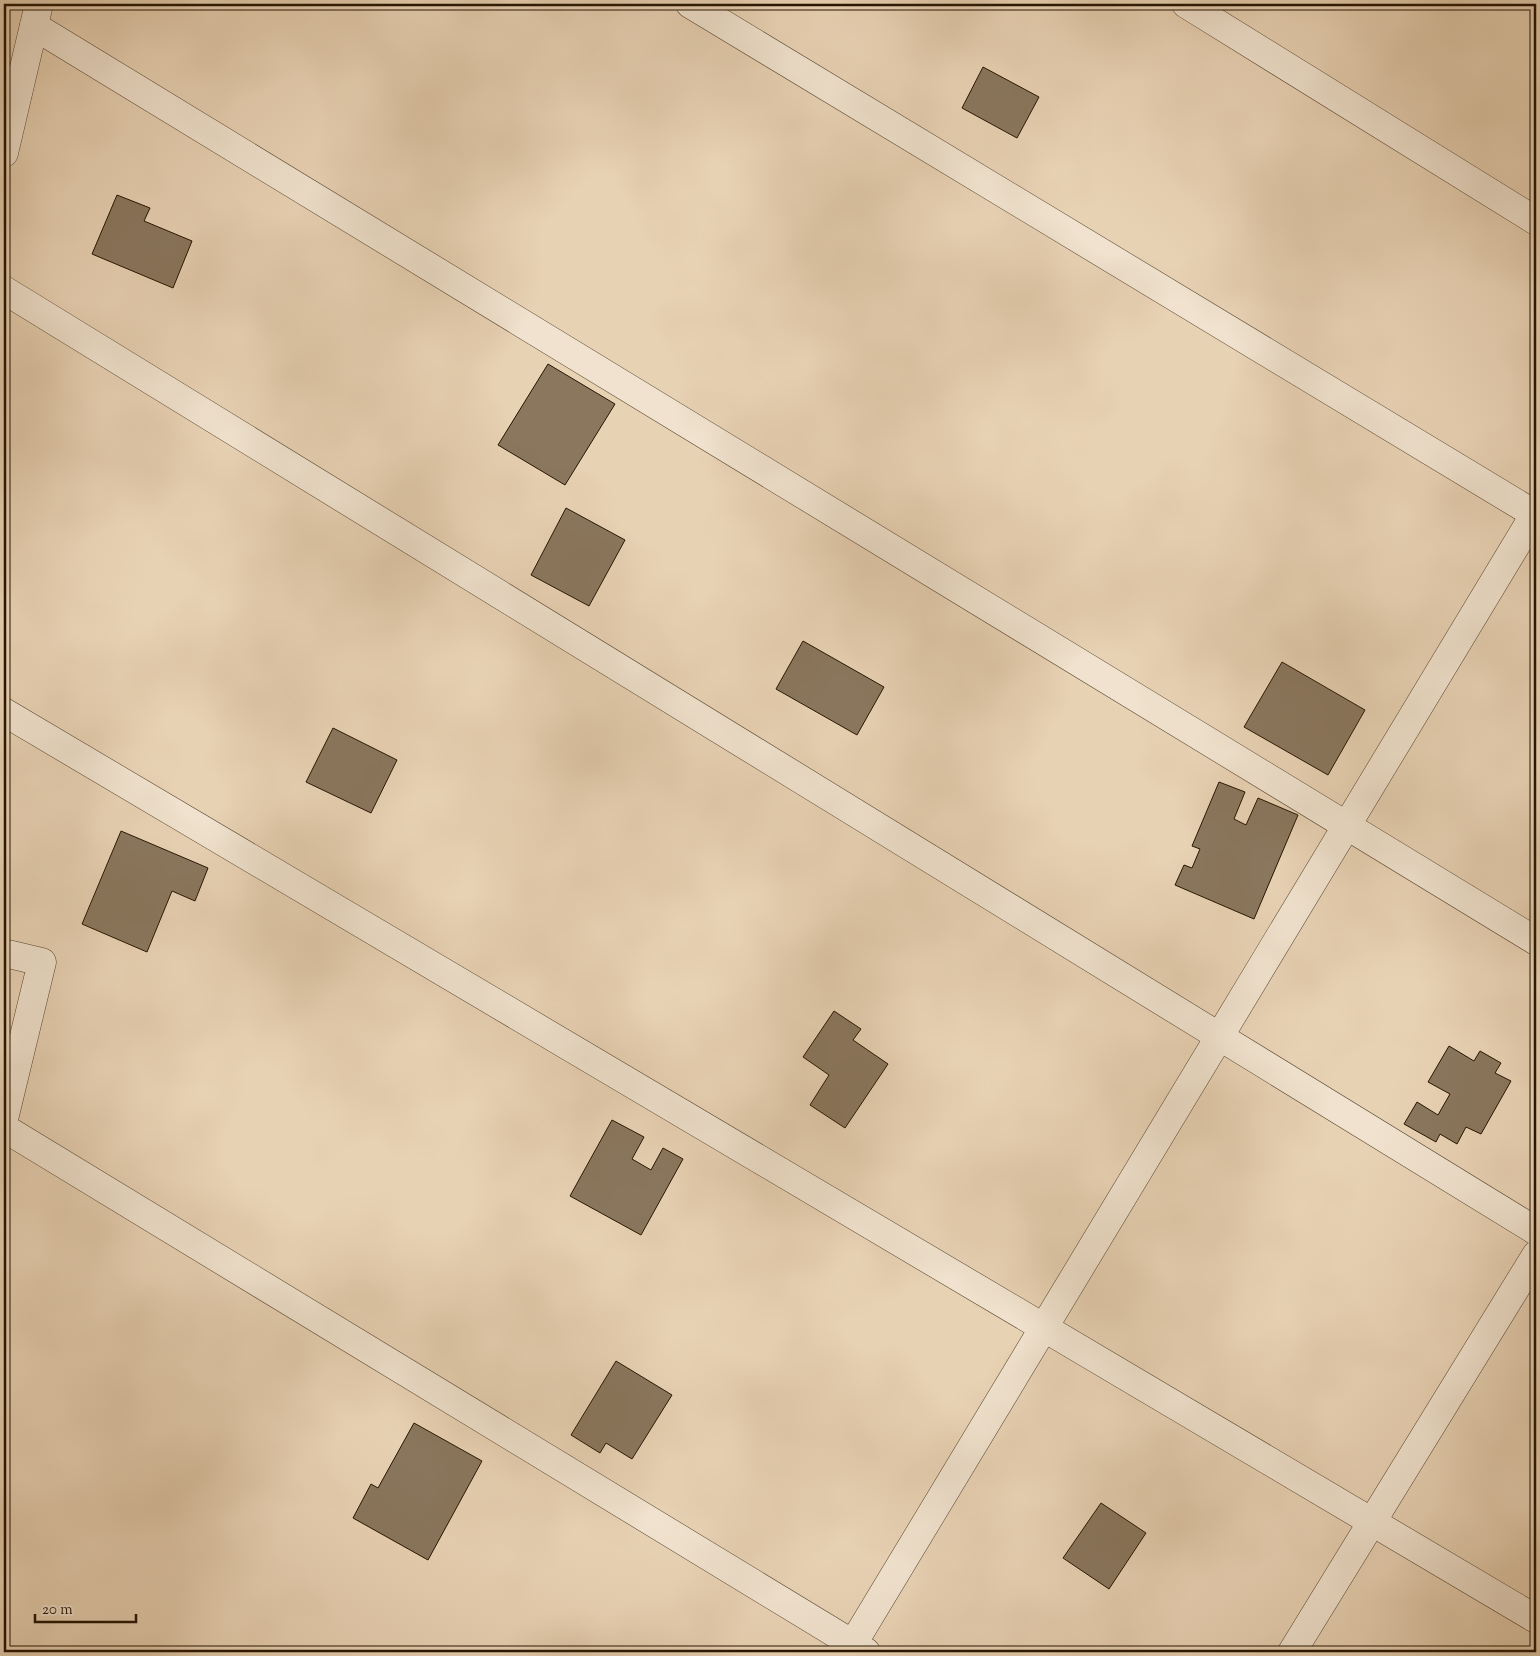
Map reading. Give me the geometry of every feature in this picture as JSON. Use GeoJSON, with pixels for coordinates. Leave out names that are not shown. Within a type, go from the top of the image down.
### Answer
{"type":"FeatureCollection","features":[{"type":"Feature","properties":{"kind":"street"},"geometry":{"type":"LineString","coordinates":[[4,1128],[856,1650],[1044,1328],[1536,514],[690,4]]}},
{"type":"Feature","properties":{"kind":"street"},"geometry":{"type":"LineString","coordinates":[[1186,4],[1536,221]]}},
{"type":"Feature","properties":{"kind":"street"},"geometry":{"type":"LineString","coordinates":[[4,152],[36,15],[1536,941]]}},
{"type":"Feature","properties":{"kind":"street"},"geometry":{"type":"LineString","coordinates":[[4,290],[1536,1231]]}},
{"type":"Feature","properties":{"kind":"street"},"geometry":{"type":"LineString","coordinates":[[4,712],[1536,1620]]}},
{"type":"Feature","properties":{"kind":"street"},"geometry":{"type":"LineString","coordinates":[[4,953],[42,962],[4,1119]]}},
{"type":"Feature","properties":{"kind":"street"},"geometry":{"type":"LineString","coordinates":[[1292,1652],[1536,1254]]}},
{"type":"Feature","properties":{"kind":"building"},"geometry":{"type":"Polygon","coordinates":[[[983,67],[1039,97],[1017,138],[962,108],[983,67]]]}},
{"type":"Feature","properties":{"kind":"building"},"geometry":{"type":"Polygon","coordinates":[[[117,195],[150,208],[144,221],[192,241],[173,288],[92,254],[117,195]]]}},
{"type":"Feature","properties":{"kind":"building"},"geometry":{"type":"Polygon","coordinates":[[[548,364],[615,404],[565,485],[498,445],[548,364]]]}},
{"type":"Feature","properties":{"kind":"building"},"geometry":{"type":"Polygon","coordinates":[[[566,508],[625,540],[589,606],[531,575],[566,508]]]}},
{"type":"Feature","properties":{"kind":"building"},"geometry":{"type":"Polygon","coordinates":[[[803,641],[884,687],[857,735],[776,689],[803,641]]]}},
{"type":"Feature","properties":{"kind":"building"},"geometry":{"type":"Polygon","coordinates":[[[1282,662],[1365,710],[1328,775],[1244,727],[1282,662]]]}},
{"type":"Feature","properties":{"kind":"building"},"geometry":{"type":"Polygon","coordinates":[[[333,728],[397,760],[371,813],[306,782],[333,728]]]}},
{"type":"Feature","properties":{"kind":"building"},"geometry":{"type":"Polygon","coordinates":[[[1219,782],[1245,792],[1234,819],[1246,825],[1258,798],[1298,815],[1254,919],[1175,885],[1184,865],[1192,868],[1200,849],[1192,846],[1219,782]]]}},
{"type":"Feature","properties":{"kind":"building"},"geometry":{"type":"Polygon","coordinates":[[[121,831],[208,868],[195,901],[172,891],[147,952],[82,924],[121,831]]]}},
{"type":"Feature","properties":{"kind":"building"},"geometry":{"type":"Polygon","coordinates":[[[834,1011],[861,1029],[853,1040],[888,1064],[845,1128],[810,1105],[829,1075],[803,1057],[834,1011]]]}},
{"type":"Feature","properties":{"kind":"building"},"geometry":{"type":"Polygon","coordinates":[[[1449,1046],[1474,1061],[1480,1051],[1501,1063],[1495,1073],[1511,1081],[1481,1134],[1466,1127],[1457,1144],[1440,1134],[1436,1142],[1404,1124],[1417,1102],[1438,1115],[1450,1094],[1428,1082],[1449,1046]]]}},
{"type":"Feature","properties":{"kind":"building"},"geometry":{"type":"Polygon","coordinates":[[[612,1120],[644,1137],[632,1159],[651,1170],[663,1148],[683,1159],[641,1235],[570,1196],[612,1120]]]}},
{"type":"Feature","properties":{"kind":"building"},"geometry":{"type":"Polygon","coordinates":[[[616,1361],[672,1395],[632,1459],[606,1443],[600,1453],[571,1435],[616,1361]]]}},
{"type":"Feature","properties":{"kind":"building"},"geometry":{"type":"Polygon","coordinates":[[[414,1423],[482,1461],[428,1560],[353,1518],[371,1484],[378,1488],[414,1423]]]}},
{"type":"Feature","properties":{"kind":"building"},"geometry":{"type":"Polygon","coordinates":[[[1101,1503],[1146,1533],[1109,1589],[1063,1558],[1101,1503]]]}}]}
